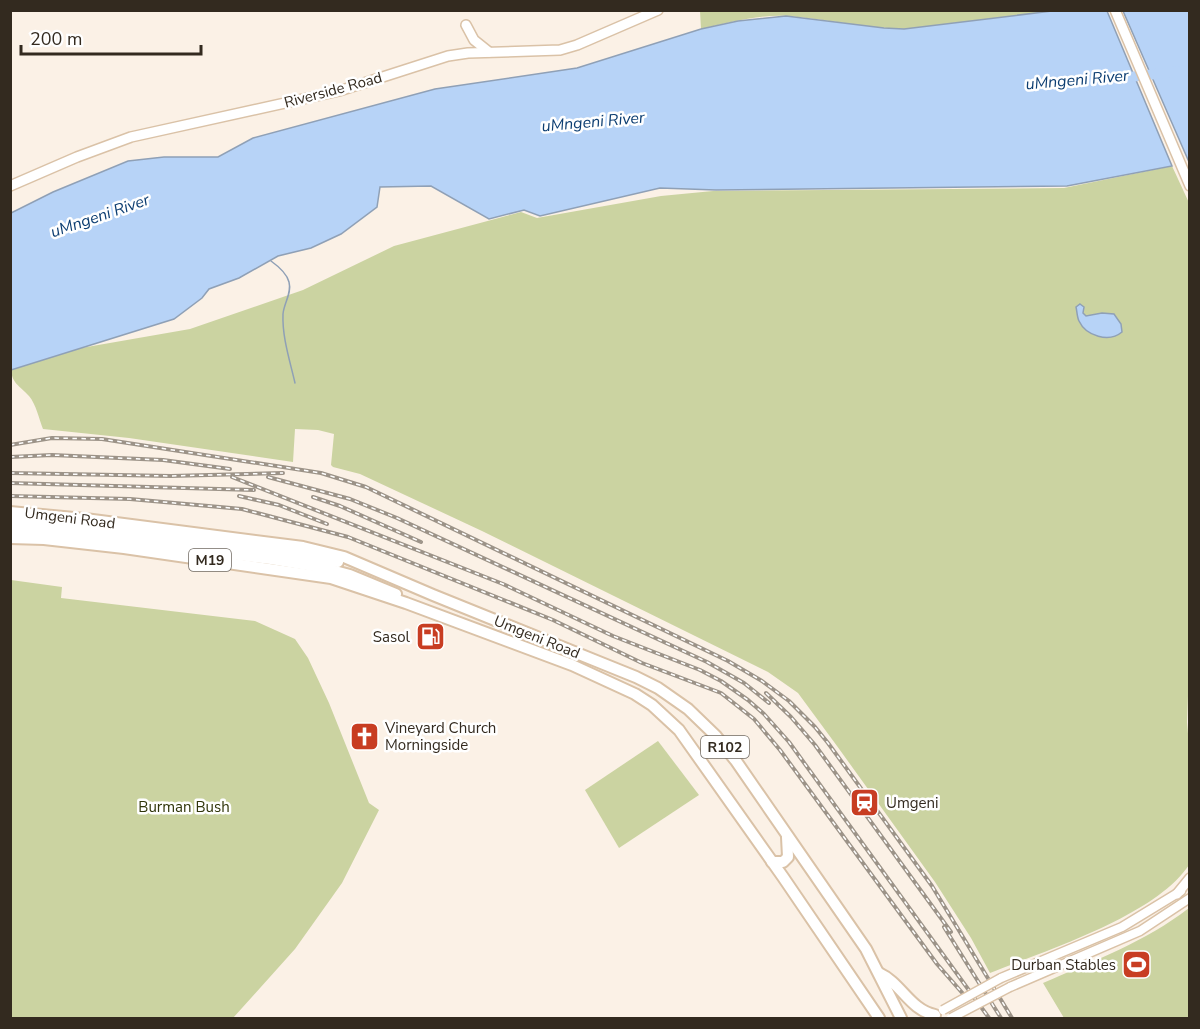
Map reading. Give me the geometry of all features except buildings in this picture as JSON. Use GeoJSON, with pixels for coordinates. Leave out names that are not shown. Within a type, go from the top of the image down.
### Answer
{"type":"FeatureCollection","features":[{"type":"Feature","properties":{"kind":"main road","name":"Riverside Road"},"geometry":{"type":"LineString","coordinates":[[10,186],[131,137],[339,91],[448,56],[468,53],[560,50],[658,10]]}},
{"type":"Feature","properties":{"kind":"main road"},"geometry":{"type":"LineString","coordinates":[[1115,10],[1190,186]]}},
{"type":"Feature","properties":{"kind":"main road"},"geometry":{"type":"LineString","coordinates":[[466,25],[474,40],[490,53]]}},
{"type":"Feature","properties":{"kind":"main road","name":"Umgeni Road"},"geometry":{"type":"LineString","coordinates":[[10,512],[85,519],[303,547],[357,562],[636,677],[676,700],[700,719],[716,736],[866,949],[901,1018]]}},
{"type":"Feature","properties":{"kind":"main road"},"geometry":{"type":"LineString","coordinates":[[10,521],[320,567],[390,590],[406,603]]}},
{"type":"Feature","properties":{"kind":"main road"},"geometry":{"type":"LineString","coordinates":[[10,529],[130,537],[315,557],[401,582]]}},
{"type":"Feature","properties":{"kind":"main road","name":"Umgeni Road"},"geometry":{"type":"LineString","coordinates":[[10,538],[59,540],[313,574],[406,603],[611,682],[652,705],[679,730],[876,1016]]}},
{"type":"Feature","properties":{"kind":"main road"},"geometry":{"type":"LineString","coordinates":[[772,862],[783,862],[788,857],[787,836]]}},
{"type":"Feature","properties":{"kind":"main road"},"geometry":{"type":"LineString","coordinates":[[1177,894],[1190,878]]}},
{"type":"Feature","properties":{"kind":"main road"},"geometry":{"type":"LineString","coordinates":[[879,973],[892,980],[923,1012],[936,1014]]}},
{"type":"Feature","properties":{"kind":"street"},"geometry":{"type":"LineString","coordinates":[[936,1014],[1001,978],[1122,927],[1190,884]]}},
{"type":"Feature","properties":{"kind":"street"},"geometry":{"type":"LineString","coordinates":[[951,1018],[1010,987],[1140,931],[1190,898]]}},
{"type":"Feature","properties":{"kind":"green space"},"geometry":{"type":"Polygon","coordinates":[[[700,11],[1052,11],[904,29],[803,17],[767,16],[701,29],[700,11]]]}},
{"type":"Feature","properties":{"kind":"green space"},"geometry":{"type":"Polygon","coordinates":[[[1172,166],[1190,205],[1190,644],[1187,722],[1190,757],[1189,865],[1173,883],[1152,900],[1126,916],[1098,930],[990,973],[971,938],[935,882],[798,693],[768,672],[482,531],[360,474],[333,467],[331,465],[334,434],[318,430],[295,429],[293,462],[129,438],[43,429],[31,399],[17,384],[11,373],[11,368],[41,355],[190,329],[303,290],[394,246],[521,212],[537,218],[661,196],[713,191],[1064,188],[1172,166]]]}},
{"type":"Feature","properties":{"kind":"green space","name":"Burman Bush"},"geometry":{"type":"Polygon","coordinates":[[[11,580],[62,587],[61,598],[255,621],[295,639],[308,658],[329,703],[369,803],[379,810],[342,883],[295,949],[233,1018],[11,1018],[11,580]]]}},
{"type":"Feature","properties":{"kind":"green space"},"geometry":{"type":"Polygon","coordinates":[[[658,741],[699,795],[619,848],[585,790],[658,741]]]}},
{"type":"Feature","properties":{"kind":"green space","name":"Durban Stables"},"geometry":{"type":"Polygon","coordinates":[[[1189,908],[1189,1018],[1064,1018],[1043,983],[1137,941],[1189,908]]]}},
{"type":"Feature","properties":{"kind":"water"},"geometry":{"type":"Polygon","coordinates":[[[1052,11],[1107,11],[1172,166],[1067,186],[716,190],[660,188],[540,216],[524,210],[489,219],[431,186],[380,187],[377,207],[341,234],[311,248],[278,256],[239,278],[209,289],[202,298],[174,319],[11,370],[11,213],[53,192],[128,161],[164,157],[218,157],[253,138],[435,89],[577,68],[701,29],[738,21],[786,16],[904,29],[1052,11]]]}},
{"type":"Feature","properties":{"kind":"water"},"geometry":{"type":"Polygon","coordinates":[[[1123,11],[1189,11],[1189,162],[1123,11]]]}},
{"type":"Feature","properties":{"kind":"water"},"geometry":{"type":"Polygon","coordinates":[[[1080,304],[1084,307],[1083,313],[1086,316],[1102,313],[1114,314],[1121,324],[1122,332],[1105,337],[1087,331],[1078,318],[1076,307],[1080,304]]]}},
{"type":"Feature","properties":{"kind":"waterway","name":"uMngeni River"},"geometry":{"type":"LineString","coordinates":[[1121,78],[1190,70]]}},
{"type":"Feature","properties":{"kind":"waterway"},"geometry":{"type":"LineString","coordinates":[[271,261],[284,273],[289,282],[283,323],[295,383]]}},
{"type":"Feature","properties":{"kind":"railway"},"geometry":{"type":"LineString","coordinates":[[10,445],[52,438],[102,439],[321,473],[366,487],[728,661],[762,681],[789,701],[828,743],[932,886],[1012,1018]]}},
{"type":"Feature","properties":{"kind":"railway"},"geometry":{"type":"LineString","coordinates":[[10,457],[52,455],[163,460],[230,469]]}},
{"type":"Feature","properties":{"kind":"railway"},"geometry":{"type":"LineString","coordinates":[[10,473],[171,476],[283,473]]}},
{"type":"Feature","properties":{"kind":"railway"},"geometry":{"type":"LineString","coordinates":[[232,477],[503,584],[613,636],[700,670],[721,681],[748,700],[789,742],[989,1018]]}},
{"type":"Feature","properties":{"kind":"railway"},"geometry":{"type":"LineString","coordinates":[[268,477],[350,499],[397,518],[707,662],[744,683],[769,703]]}},
{"type":"Feature","properties":{"kind":"railway"},"geometry":{"type":"LineString","coordinates":[[10,483],[254,490]]}},
{"type":"Feature","properties":{"kind":"railway"},"geometry":{"type":"LineString","coordinates":[[10,496],[130,499],[242,509],[348,537],[553,620],[642,663],[721,693],[754,719],[780,750],[937,964],[965,996]]}},
{"type":"Feature","properties":{"kind":"railway"},"geometry":{"type":"LineString","coordinates":[[239,496],[279,505],[327,524]]}},
{"type":"Feature","properties":{"kind":"railway"},"geometry":{"type":"LineString","coordinates":[[313,497],[340,506],[421,542]]}},
{"type":"Feature","properties":{"kind":"railway"},"geometry":{"type":"LineString","coordinates":[[766,693],[815,745],[951,932]]}},
{"type":"Feature","properties":{"kind":"railway"},"geometry":{"type":"LineString","coordinates":[[944,927],[1001,1018]]}},
{"type":"Feature","properties":{"kind":"place","name":"Sasol"},"geometry":{"type":"Point","coordinates":[431,637]}},
{"type":"Feature","properties":{"kind":"place","name":"Vineyard Church Morningside"},"geometry":{"type":"Point","coordinates":[364,737]}},
{"type":"Feature","properties":{"kind":"place","name":"Umgeni"},"geometry":{"type":"Point","coordinates":[865,803]}},
{"type":"Feature","properties":{"kind":"place","name":"Durban Stables"},"geometry":{"type":"Point","coordinates":[1137,965]}}]}
